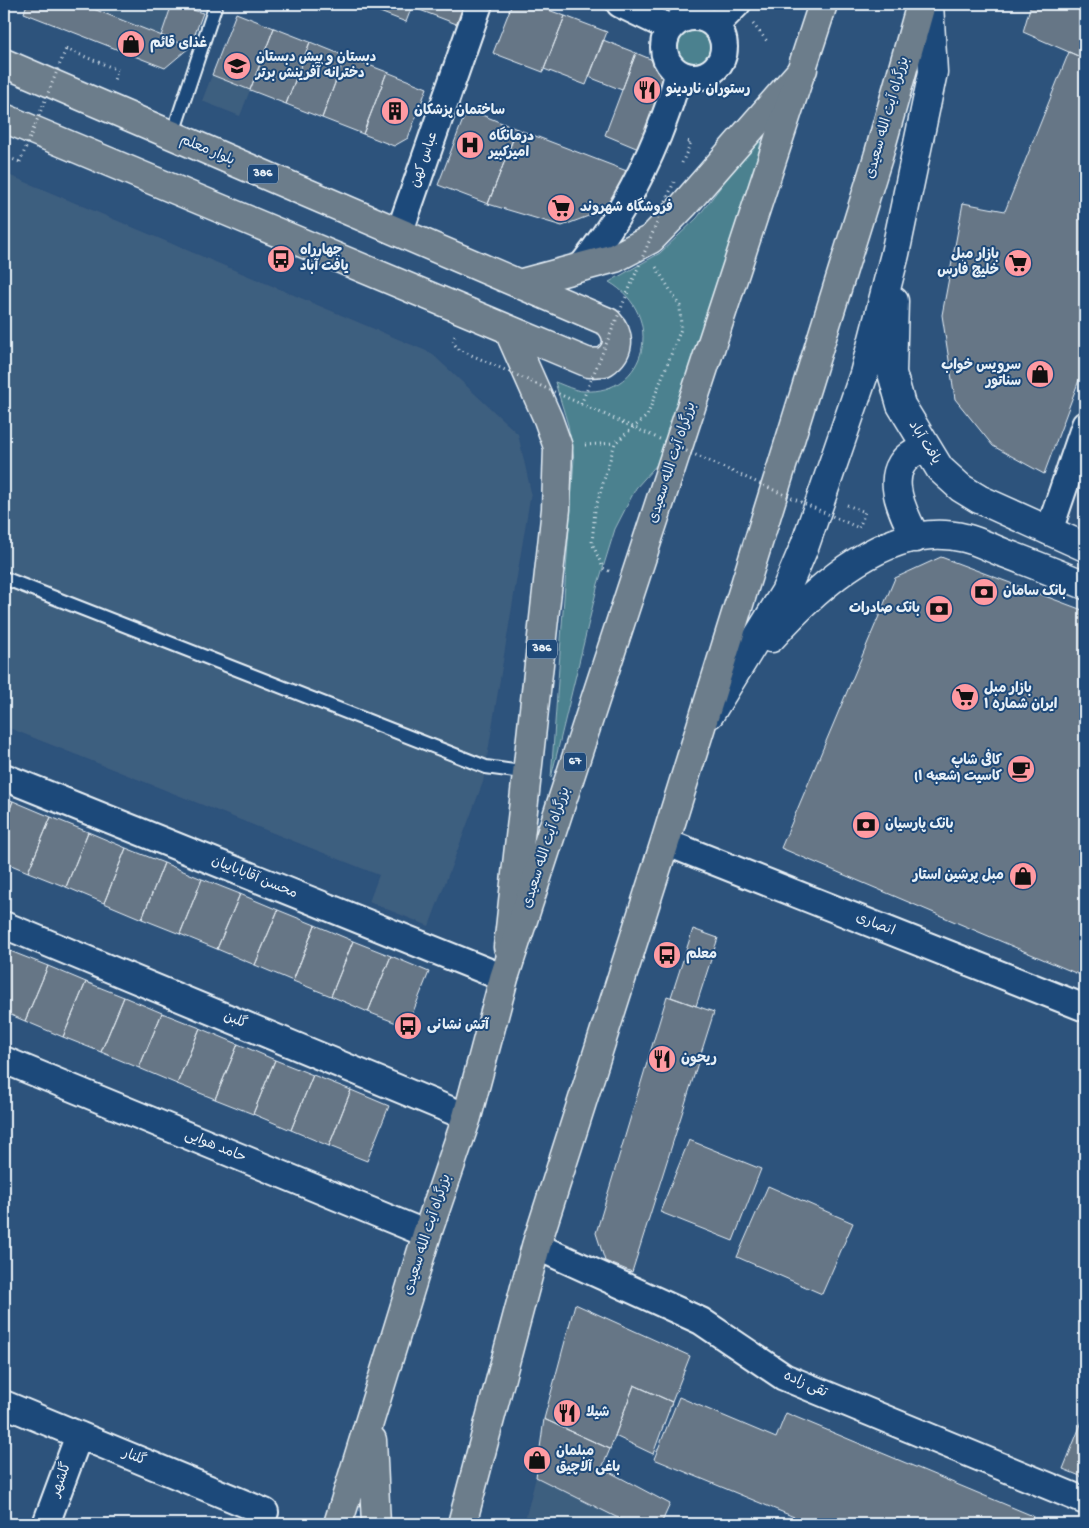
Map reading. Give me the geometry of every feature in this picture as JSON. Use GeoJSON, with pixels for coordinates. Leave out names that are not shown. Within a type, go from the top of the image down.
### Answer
{"type":"FeatureCollection","features":[{"type":"Feature","properties":{"kind":"main road","name":"بزرگراه آیت الله سعیدی"},"geometry":{"type":"LineString","coordinates":[[338,1524],[427,1234],[467,1116],[504,978],[804,68],[823,4]]}},
{"type":"Feature","properties":{"kind":"main road","name":"بزرگراه آیت الله سعیدی"},"geometry":{"type":"LineString","coordinates":[[462,1524],[536,1246],[665,842],[697,734],[878,157],[921,4]]}},
{"type":"Feature","properties":{"kind":"main road"},"geometry":{"type":"LineString","coordinates":[[697,734],[785,592],[864,374],[895,254],[933,72],[929,4]]}},
{"type":"Feature","properties":{"kind":"main road","name":"بلوار معلم"},"geometry":{"type":"LineString","coordinates":[[4,63],[172,136],[522,283],[608,322],[617,335],[616,351],[604,362],[589,363],[508,329]]}},
{"type":"Feature","properties":{"kind":"main road"},"geometry":{"type":"LineString","coordinates":[[522,283],[615,258],[650,239],[684,205],[804,68]]}},
{"type":"Feature","properties":{"kind":"main road"},"geometry":{"type":"LineString","coordinates":[[4,118],[508,329]]}},
{"type":"Feature","properties":{"kind":"main road","name":"یافت آباد"},"geometry":{"type":"LineString","coordinates":[[895,254],[892,373],[901,406],[925,448],[940,468],[961,488],[1085,547]]}},
{"type":"Feature","properties":{"kind":"main road","name":"386"},"geometry":{"type":"LineString","coordinates":[[504,978],[556,509],[558,447],[548,419],[508,329]]}},
{"type":"Feature","properties":{"kind":"main road"},"geometry":{"type":"LineString","coordinates":[[916,538],[901,510],[897,482],[904,462],[915,451],[925,448]]}},
{"type":"Feature","properties":{"kind":"main road"},"geometry":{"type":"LineString","coordinates":[[697,734],[759,651],[792,614],[831,581],[867,556],[900,541],[930,535],[964,538],[1085,585]]}},
{"type":"Feature","properties":{"kind":"main road"},"geometry":{"type":"LineString","coordinates":[[371,1414],[372,1486],[376,1524]]}},
{"type":"Feature","properties":{"kind":"main road"},"geometry":{"type":"LineString","coordinates":[[444,1524],[479,1464]]}},
{"type":"Feature","properties":{"kind":"street","name":"عباس کهن"},"geometry":{"type":"LineString","coordinates":[[400,231],[479,4]]}},
{"type":"Feature","properties":{"kind":"street"},"geometry":{"type":"LineString","coordinates":[[620,4],[670,28]]}},
{"type":"Feature","properties":{"kind":"street"},"geometry":{"type":"LineString","coordinates":[[715,26],[737,4]]}},
{"type":"Feature","properties":{"kind":"street"},"geometry":{"type":"LineString","coordinates":[[697,17],[715,26],[721,34],[724,53],[714,70],[697,78],[678,73],[665,57],[665,37],[670,28],[677,22],[697,17]]}},
{"type":"Feature","properties":{"kind":"street"},"geometry":{"type":"LineString","coordinates":[[581,267],[610,230],[642,175],[674,96],[678,73]]}},
{"type":"Feature","properties":{"kind":"street"},"geometry":{"type":"LineString","coordinates":[[1049,531],[1085,425]]}},
{"type":"Feature","properties":{"kind":"street","name":"محسن آقاباباییان"},"geometry":{"type":"LineString","coordinates":[[4,777],[504,978]]}},
{"type":"Feature","properties":{"kind":"street","name":"انصاری"},"geometry":{"type":"LineString","coordinates":[[665,842],[1085,1008]]}},
{"type":"Feature","properties":{"kind":"street","name":"گلبن"},"geometry":{"type":"LineString","coordinates":[[4,925],[467,1116]]}},
{"type":"Feature","properties":{"kind":"street","name":"حامد هوایی"},"geometry":{"type":"LineString","coordinates":[[4,1060],[427,1234]]}},
{"type":"Feature","properties":{"kind":"street","name":"تقی زاده"},"geometry":{"type":"LineString","coordinates":[[536,1246],[701,1321],[784,1377],[1085,1500]]}},
{"type":"Feature","properties":{"kind":"street","name":"گلنار"},"geometry":{"type":"LineString","coordinates":[[4,1404],[79,1435],[262,1518]]}},
{"type":"Feature","properties":{"kind":"street","name":"گلشهر"},"geometry":{"type":"LineString","coordinates":[[46,1524],[79,1435]]}},
{"type":"Feature","properties":{"kind":"lane"},"geometry":{"type":"LineString","coordinates":[[172,136],[216,4]]}},
{"type":"Feature","properties":{"kind":"lane"},"geometry":{"type":"LineString","coordinates":[[4,578],[486,767],[528,773]]}},
{"type":"Feature","properties":{"kind":"path"},"geometry":{"type":"LineString","coordinates":[[4,156],[20,162],[66,49],[118,70]]}},
{"type":"Feature","properties":{"kind":"path"},"geometry":{"type":"LineString","coordinates":[[581,404],[674,182]]}},
{"type":"Feature","properties":{"kind":"path"},"geometry":{"type":"LineString","coordinates":[[634,584],[603,568],[592,543],[595,510],[614,444],[647,416],[682,329],[680,306],[651,258]]}},
{"type":"Feature","properties":{"kind":"path"},"geometry":{"type":"LineString","coordinates":[[453,342],[458,349],[859,528],[865,512]]}},
{"type":"Feature","properties":{"kind":"shaded area"},"geometry":{"type":"Polygon","coordinates":[[[81,4],[172,4],[161,36],[81,4]]]}},
{"type":"Feature","properties":{"kind":"shaded area","name":"دبستان و پیش دبستان دخترانه آفرینش برتر"},"geometry":{"type":"Polygon","coordinates":[[[236,13],[274,28],[240,116],[202,101],[236,13]]]}},
{"type":"Feature","properties":{"kind":"shaded area"},"geometry":{"type":"Polygon","coordinates":[[[4,173],[431,353],[518,434],[531,492],[483,782],[429,926],[369,902],[379,875],[4,726],[4,173]]]}},
{"type":"Feature","properties":{"kind":"shaded area"},"geometry":{"type":"Polygon","coordinates":[[[536,1477],[630,1524],[524,1524],[536,1477]]]}},
{"type":"Feature","properties":{"kind":"green space"},"geometry":{"type":"Polygon","coordinates":[[[694,31],[700,32],[705,36],[709,41],[709,53],[705,58],[700,62],[694,63],[688,62],[683,58],[679,53],[678,47],[679,41],[683,36],[688,32],[694,31]]]}},
{"type":"Feature","properties":{"kind":"green space"},"geometry":{"type":"Polygon","coordinates":[[[756,140],[761,141],[754,176],[660,461],[636,488],[615,529],[598,584],[551,778],[574,459],[568,425],[555,382],[581,391],[606,389],[622,380],[635,367],[642,350],[643,332],[638,314],[627,296],[609,282],[660,253],[697,218],[756,140]]]}},
{"type":"Feature","properties":{"kind":"building"},"geometry":{"type":"Polygon","coordinates":[[[27,4],[81,4],[190,47],[165,68],[24,13],[27,4]]]}},
{"type":"Feature","properties":{"kind":"building"},"geometry":{"type":"Polygon","coordinates":[[[172,4],[203,13],[190,47],[161,36],[172,4]]]}},
{"type":"Feature","properties":{"kind":"building"},"geometry":{"type":"Polygon","coordinates":[[[374,4],[413,4],[406,22],[372,9],[374,4]]]}},
{"type":"Feature","properties":{"kind":"building"},"geometry":{"type":"Polygon","coordinates":[[[413,4],[467,4],[459,25],[412,7],[413,4]]]}},
{"type":"Feature","properties":{"kind":"building"},"geometry":{"type":"Polygon","coordinates":[[[512,4],[532,4],[565,16],[543,72],[493,53],[512,4]]]}},
{"type":"Feature","properties":{"kind":"building"},"geometry":{"type":"Polygon","coordinates":[[[1031,4],[1085,4],[1085,59],[1023,32],[1031,4]]]}},
{"type":"Feature","properties":{"kind":"building","name":"دبستان و پیش دبستان دخترانه آفرینش برتر"},"geometry":{"type":"Polygon","coordinates":[[[236,13],[274,28],[250,90],[212,75],[236,13]]]}},
{"type":"Feature","properties":{"kind":"building"},"geometry":{"type":"Polygon","coordinates":[[[565,16],[607,32],[586,85],[544,69],[565,16]]]}},
{"type":"Feature","properties":{"kind":"building"},"geometry":{"type":"Polygon","coordinates":[[[274,28],[310,42],[286,104],[250,90],[274,28]]]}},
{"type":"Feature","properties":{"kind":"building"},"geometry":{"type":"Polygon","coordinates":[[[603,40],[636,53],[622,90],[589,77],[603,40]]]}},
{"type":"Feature","properties":{"kind":"building"},"geometry":{"type":"Polygon","coordinates":[[[310,42],[345,56],[322,118],[286,104],[310,42]]]}},
{"type":"Feature","properties":{"kind":"building","name":"بازار مبل خلیج فارس"},"geometry":{"type":"Polygon","coordinates":[[[1069,52],[1085,59],[1085,364],[1044,474],[993,446],[955,399],[942,315],[963,203],[1005,211],[1069,52]]]}},
{"type":"Feature","properties":{"kind":"building"},"geometry":{"type":"Polygon","coordinates":[[[636,53],[655,61],[666,86],[641,150],[605,135],[636,53]]]}},
{"type":"Feature","properties":{"kind":"building"},"geometry":{"type":"Polygon","coordinates":[[[345,56],[387,72],[363,134],[322,118],[345,56]]]}},
{"type":"Feature","properties":{"kind":"building","name":"ساختمان پزشکان"},"geometry":{"type":"Polygon","coordinates":[[[387,72],[427,88],[408,138],[394,146],[363,134],[387,72]]]}},
{"type":"Feature","properties":{"kind":"building"},"geometry":{"type":"Polygon","coordinates":[[[467,109],[517,129],[488,204],[438,185],[467,109]]]}},
{"type":"Feature","properties":{"kind":"building"},"geometry":{"type":"Polygon","coordinates":[[[517,129],[632,173],[620,204],[562,226],[488,204],[517,129]]]}},
{"type":"Feature","properties":{"kind":"building","name":"بازار مبل ایران شماره ۱"},"geometry":{"type":"Polygon","coordinates":[[[941,557],[1085,611],[1085,977],[781,848],[895,578],[941,557]]]}},
{"type":"Feature","properties":{"kind":"building"},"geometry":{"type":"Polygon","coordinates":[[[4,798],[13,801],[4,824],[4,798]]]}},
{"type":"Feature","properties":{"kind":"building"},"geometry":{"type":"Polygon","coordinates":[[[13,801],[51,817],[28,872],[4,862],[4,824],[13,801]]]}},
{"type":"Feature","properties":{"kind":"building"},"geometry":{"type":"Polygon","coordinates":[[[51,817],[88,832],[66,887],[28,872],[51,817]]]}},
{"type":"Feature","properties":{"kind":"building"},"geometry":{"type":"Polygon","coordinates":[[[88,832],[126,848],[104,903],[66,887],[88,832]]]}},
{"type":"Feature","properties":{"kind":"building"},"geometry":{"type":"Polygon","coordinates":[[[126,848],[164,863],[142,919],[104,903],[126,848]]]}},
{"type":"Feature","properties":{"kind":"building"},"geometry":{"type":"Polygon","coordinates":[[[164,863],[202,879],[180,934],[142,919],[164,863]]]}},
{"type":"Feature","properties":{"kind":"building"},"geometry":{"type":"Polygon","coordinates":[[[202,879],[240,894],[217,949],[180,934],[202,879]]]}},
{"type":"Feature","properties":{"kind":"building"},"geometry":{"type":"Polygon","coordinates":[[[240,894],[278,910],[255,965],[217,949],[240,894]]]}},
{"type":"Feature","properties":{"kind":"building"},"geometry":{"type":"Polygon","coordinates":[[[278,910],[315,925],[293,981],[255,965],[278,910]]]}},
{"type":"Feature","properties":{"kind":"building"},"geometry":{"type":"Polygon","coordinates":[[[315,925],[353,941],[331,996],[293,981],[315,925]]]}},
{"type":"Feature","properties":{"kind":"building"},"geometry":{"type":"Polygon","coordinates":[[[693,929],[718,938],[696,1006],[671,997],[693,929]]]}},
{"type":"Feature","properties":{"kind":"building"},"geometry":{"type":"Polygon","coordinates":[[[353,941],[391,956],[368,1012],[331,996],[353,941]]]}},
{"type":"Feature","properties":{"kind":"building"},"geometry":{"type":"Polygon","coordinates":[[[4,948],[10,951],[4,966],[4,948]]]}},
{"type":"Feature","properties":{"kind":"building"},"geometry":{"type":"Polygon","coordinates":[[[10,951],[48,966],[25,1021],[4,1012],[4,966],[10,951]]]}},
{"type":"Feature","properties":{"kind":"building"},"geometry":{"type":"Polygon","coordinates":[[[391,956],[429,972],[407,1027],[368,1012],[391,956]]]}},
{"type":"Feature","properties":{"kind":"building"},"geometry":{"type":"Polygon","coordinates":[[[48,966],[86,982],[63,1037],[25,1021],[48,966]]]}},
{"type":"Feature","properties":{"kind":"building"},"geometry":{"type":"Polygon","coordinates":[[[86,982],[124,997],[101,1052],[63,1037],[86,982]]]}},
{"type":"Feature","properties":{"kind":"building"},"geometry":{"type":"Polygon","coordinates":[[[667,996],[714,1012],[632,1272],[605,1261],[596,1233],[667,996]]]}},
{"type":"Feature","properties":{"kind":"building"},"geometry":{"type":"Polygon","coordinates":[[[124,997],[162,1013],[139,1068],[101,1052],[124,997]]]}},
{"type":"Feature","properties":{"kind":"building"},"geometry":{"type":"Polygon","coordinates":[[[162,1013],[200,1028],[177,1084],[139,1068],[162,1013]]]}},
{"type":"Feature","properties":{"kind":"building"},"geometry":{"type":"Polygon","coordinates":[[[200,1028],[238,1044],[215,1099],[177,1084],[200,1028]]]}},
{"type":"Feature","properties":{"kind":"building"},"geometry":{"type":"Polygon","coordinates":[[[238,1044],[275,1060],[253,1114],[215,1099],[238,1044]]]}},
{"type":"Feature","properties":{"kind":"building"},"geometry":{"type":"Polygon","coordinates":[[[275,1060],[313,1075],[291,1130],[253,1114],[275,1060]]]}},
{"type":"Feature","properties":{"kind":"building"},"geometry":{"type":"Polygon","coordinates":[[[313,1075],[351,1090],[329,1146],[291,1130],[313,1075]]]}},
{"type":"Feature","properties":{"kind":"building"},"geometry":{"type":"Polygon","coordinates":[[[351,1090],[389,1106],[367,1161],[329,1146],[351,1090]]]}},
{"type":"Feature","properties":{"kind":"building"},"geometry":{"type":"Polygon","coordinates":[[[689,1140],[761,1169],[733,1241],[660,1212],[689,1140]]]}},
{"type":"Feature","properties":{"kind":"building"},"geometry":{"type":"Polygon","coordinates":[[[768,1186],[853,1223],[822,1294],[737,1257],[768,1186]]]}},
{"type":"Feature","properties":{"kind":"building"},"geometry":{"type":"Polygon","coordinates":[[[575,1304],[690,1356],[672,1402],[634,1385],[610,1449],[544,1419],[575,1304]]]}},
{"type":"Feature","properties":{"kind":"building"},"geometry":{"type":"Polygon","coordinates":[[[634,1385],[672,1402],[653,1454],[615,1436],[634,1385]]]}},
{"type":"Feature","properties":{"kind":"building"},"geometry":{"type":"Polygon","coordinates":[[[679,1397],[776,1438],[786,1413],[1033,1516],[1030,1524],[811,1524],[654,1459],[679,1397]]]}},
{"type":"Feature","properties":{"kind":"building"},"geometry":{"type":"Polygon","coordinates":[[[1085,1414],[1085,1478],[1063,1469],[1085,1414]]]}},
{"type":"Feature","properties":{"kind":"building"},"geometry":{"type":"Polygon","coordinates":[[[544,1419],[610,1449],[602,1468],[670,1504],[661,1524],[630,1524],[536,1477],[544,1419]]]}},
{"type":"Feature","properties":{"kind":"place","name":"غذای قائم"},"geometry":{"type":"Point","coordinates":[131,44]}},
{"type":"Feature","properties":{"kind":"place","name":"دبستان و پیش دبستان دخترانه آفرینش برتر"},"geometry":{"type":"Point","coordinates":[237,66]}},
{"type":"Feature","properties":{"kind":"place","name":"رستوران ناردینو"},"geometry":{"type":"Point","coordinates":[647,90]}},
{"type":"Feature","properties":{"kind":"place","name":"ساختمان پزشکان"},"geometry":{"type":"Point","coordinates":[395,111]}},
{"type":"Feature","properties":{"kind":"place","name":"درمانگاه امیرکبیر"},"geometry":{"type":"Point","coordinates":[470,145]}},
{"type":"Feature","properties":{"kind":"place","name":"فروشگاه شهروند"},"geometry":{"type":"Point","coordinates":[561,208]}},
{"type":"Feature","properties":{"kind":"place","name":"چهارراه یافت آباد"},"geometry":{"type":"Point","coordinates":[281,259]}},
{"type":"Feature","properties":{"kind":"place","name":"بازار مبل خلیج فارس"},"geometry":{"type":"Point","coordinates":[1018,263]}},
{"type":"Feature","properties":{"kind":"place","name":"سرویس خواب سناتور"},"geometry":{"type":"Point","coordinates":[1040,374]}},
{"type":"Feature","properties":{"kind":"place","name":"بانک سامان"},"geometry":{"type":"Point","coordinates":[984,592]}},
{"type":"Feature","properties":{"kind":"place","name":"بانک صادرات"},"geometry":{"type":"Point","coordinates":[939,609]}},
{"type":"Feature","properties":{"kind":"place","name":"بازار مبل ایران شماره ۱"},"geometry":{"type":"Point","coordinates":[965,697]}},
{"type":"Feature","properties":{"kind":"place","name":"کافی شاپ کاسیت (شعبه ۱)"},"geometry":{"type":"Point","coordinates":[1021,769]}},
{"type":"Feature","properties":{"kind":"place","name":"بانک پارسیان"},"geometry":{"type":"Point","coordinates":[866,825]}},
{"type":"Feature","properties":{"kind":"place","name":"مبل پرشین استار"},"geometry":{"type":"Point","coordinates":[1023,876]}},
{"type":"Feature","properties":{"kind":"place","name":"معلم"},"geometry":{"type":"Point","coordinates":[667,955]}},
{"type":"Feature","properties":{"kind":"place","name":"آتش نشانی"},"geometry":{"type":"Point","coordinates":[408,1026]}},
{"type":"Feature","properties":{"kind":"place","name":"ریحون"},"geometry":{"type":"Point","coordinates":[662,1059]}},
{"type":"Feature","properties":{"kind":"place","name":"شیلا"},"geometry":{"type":"Point","coordinates":[567,1413]}},
{"type":"Feature","properties":{"kind":"place","name":"مبلمان باغی آلاچیق"},"geometry":{"type":"Point","coordinates":[537,1460]}}]}
